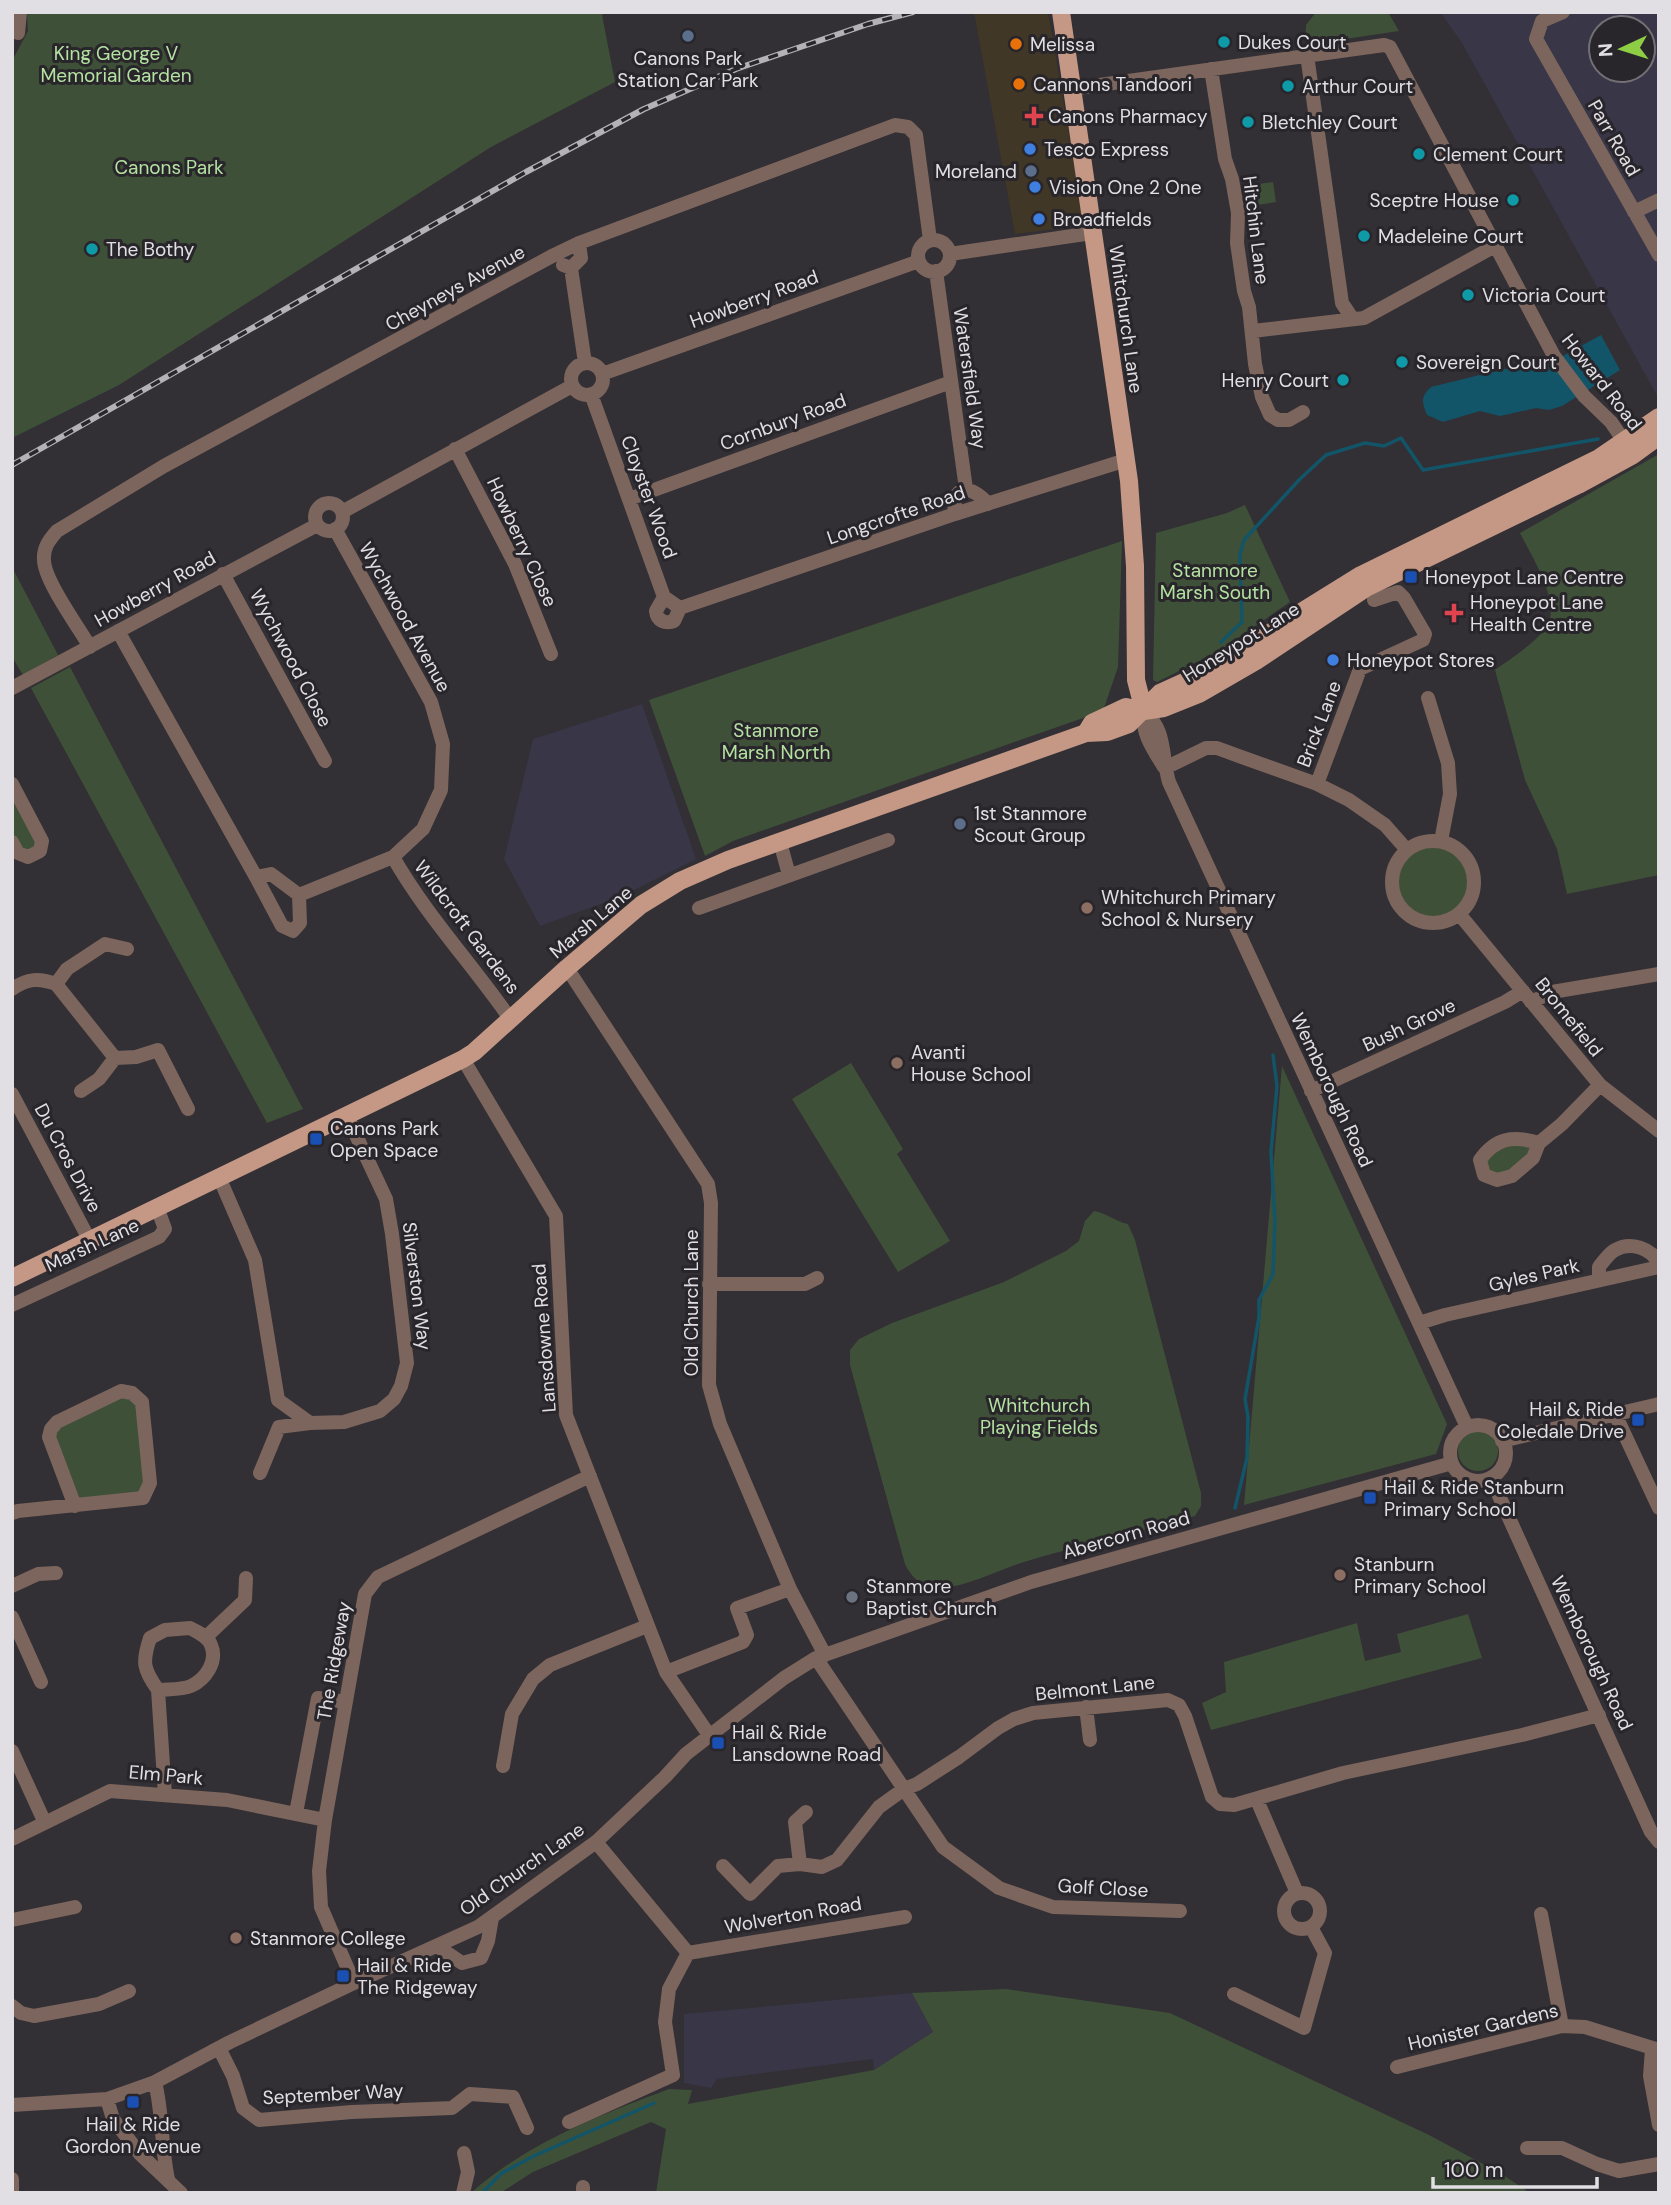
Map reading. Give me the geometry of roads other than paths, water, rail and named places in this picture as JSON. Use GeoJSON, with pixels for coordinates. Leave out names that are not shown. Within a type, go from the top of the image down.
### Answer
{"type":"FeatureCollection","features":[{"type":"Feature","properties":{"kind":"main road","name":"Whitchurch Lane"},"geometry":{"type":"LineString","coordinates":[[1061,12],[1133,516],[1136,680],[1143,711]]}},
{"type":"Feature","properties":{"kind":"main road","name":"Honeypot Lane"},"geometry":{"type":"LineString","coordinates":[[1629,448],[1659,417]]}},
{"type":"Feature","properties":{"kind":"main road","name":"Honeypot Lane"},"geometry":{"type":"LineString","coordinates":[[1143,711],[1160,693],[1244,651],[1303,610],[1361,575],[1599,458],[1659,436]]}},
{"type":"Feature","properties":{"kind":"main road","name":"Marsh Lane"},"geometry":{"type":"LineString","coordinates":[[12,1278],[463,1059],[511,1020],[624,918],[657,895],[706,870],[1086,733],[1107,732],[1129,724],[1143,711]]}},
{"type":"Feature","properties":{"kind":"street"},"geometry":{"type":"LineString","coordinates":[[18,33],[20,12]]}},
{"type":"Feature","properties":{"kind":"street","name":"Parr Road"},"geometry":{"type":"LineString","coordinates":[[1563,12],[1542,21],[1536,38],[1659,255]]}},
{"type":"Feature","properties":{"kind":"street","name":"Howard Road"},"geometry":{"type":"LineString","coordinates":[[1211,69],[1384,45],[1390,47],[1554,356],[1584,396],[1611,422],[1629,448]]}},
{"type":"Feature","properties":{"kind":"street"},"geometry":{"type":"LineString","coordinates":[[1307,55],[1342,303],[1352,318]]}},
{"type":"Feature","properties":{"kind":"street"},"geometry":{"type":"LineString","coordinates":[[1071,89],[1211,69]]}},
{"type":"Feature","properties":{"kind":"street","name":"Hitchin Lane"},"geometry":{"type":"LineString","coordinates":[[1211,69],[1225,159],[1232,179],[1238,218],[1237,243],[1244,291],[1250,307],[1255,364],[1262,397],[1270,415],[1278,420],[1289,420],[1303,412]]}},
{"type":"Feature","properties":{"kind":"street","name":"Cheyneys Avenue"},"geometry":{"type":"LineString","coordinates":[[90,648],[46,573],[43,559],[47,542],[57,531],[164,466],[554,255],[579,243],[895,125],[908,127],[916,135],[930,240]]}},
{"type":"Feature","properties":{"kind":"street"},"geometry":{"type":"LineString","coordinates":[[1634,212],[1659,200]]}},
{"type":"Feature","properties":{"kind":"street"},"geometry":{"type":"LineString","coordinates":[[950,254],[1092,233]]}},
{"type":"Feature","properties":{"kind":"street"},"geometry":{"type":"LineString","coordinates":[[930,240],[941,241],[950,254],[946,267],[936,271],[924,268],[919,261],[921,246],[930,240]]}},
{"type":"Feature","properties":{"kind":"street"},"geometry":{"type":"LineString","coordinates":[[571,268],[581,258],[579,243]]}},
{"type":"Feature","properties":{"kind":"street"},"geometry":{"type":"LineString","coordinates":[[1253,331],[1364,318],[1495,246]]}},
{"type":"Feature","properties":{"kind":"street"},"geometry":{"type":"LineString","coordinates":[[554,255],[571,268]]}},
{"type":"Feature","properties":{"kind":"street","name":"Howberry Road"},"geometry":{"type":"LineString","coordinates":[[601,373],[919,261]]}},
{"type":"Feature","properties":{"kind":"street"},"geometry":{"type":"LineString","coordinates":[[571,268],[585,363]]}},
{"type":"Feature","properties":{"kind":"street","name":"Watersfield Way"},"geometry":{"type":"LineString","coordinates":[[936,271],[966,489]]}},
{"type":"Feature","properties":{"kind":"street"},"geometry":{"type":"LineString","coordinates":[[585,363],[597,366],[601,373],[602,383],[591,394],[579,393],[572,386],[572,371],[585,363]]}},
{"type":"Feature","properties":{"kind":"street","name":"Cornbury Road"},"geometry":{"type":"LineString","coordinates":[[629,499],[951,382]]}},
{"type":"Feature","properties":{"kind":"street"},"geometry":{"type":"LineString","coordinates":[[342,512],[572,386]]}},
{"type":"Feature","properties":{"kind":"street","name":"Cloyster Wood"},"geometry":{"type":"LineString","coordinates":[[591,394],[664,597]]}},
{"type":"Feature","properties":{"kind":"street","name":"Howberry Close"},"geometry":{"type":"LineString","coordinates":[[455,449],[515,564],[551,654]]}},
{"type":"Feature","properties":{"kind":"street","name":"Longcrofte Road"},"geometry":{"type":"LineString","coordinates":[[664,597],[656,611],[660,620],[674,621],[680,608],[955,514],[1126,460]]}},
{"type":"Feature","properties":{"kind":"street"},"geometry":{"type":"LineString","coordinates":[[955,514],[953,502],[957,494],[966,489],[978,491],[988,504]]}},
{"type":"Feature","properties":{"kind":"street"},"geometry":{"type":"LineString","coordinates":[[323,505],[336,505],[342,512],[342,520],[335,529],[323,530],[317,524],[316,511],[323,505]]}},
{"type":"Feature","properties":{"kind":"street","name":"Howberry Road"},"geometry":{"type":"LineString","coordinates":[[12,688],[317,524]]}},
{"type":"Feature","properties":{"kind":"street","name":"Wychwood Avenue"},"geometry":{"type":"LineString","coordinates":[[299,895],[393,858],[423,829],[441,790],[443,744],[431,702],[335,529]]}},
{"type":"Feature","properties":{"kind":"street","name":"Wychwood Close"},"geometry":{"type":"LineString","coordinates":[[223,574],[325,761]]}},
{"type":"Feature","properties":{"kind":"street","name":"Brick Lane"},"geometry":{"type":"LineString","coordinates":[[1317,784],[1360,669],[1423,640],[1425,634],[1404,597],[1398,592],[1374,600]]}},
{"type":"Feature","properties":{"kind":"street"},"geometry":{"type":"LineString","coordinates":[[664,597],[680,608]]}},
{"type":"Feature","properties":{"kind":"street"},"geometry":{"type":"LineString","coordinates":[[118,631],[282,926],[293,931],[300,923],[299,895],[271,874],[256,877]]}},
{"type":"Feature","properties":{"kind":"street"},"geometry":{"type":"LineString","coordinates":[[1428,698],[1448,763],[1450,794],[1441,841]]}},
{"type":"Feature","properties":{"kind":"street","name":"Wemborough Road"},"geometry":{"type":"LineString","coordinates":[[1143,711],[1142,724],[1146,735],[1165,768],[1169,782],[1467,1427]]}},
{"type":"Feature","properties":{"kind":"street"},"geometry":{"type":"LineString","coordinates":[[1165,768],[1200,750],[1217,748],[1317,784],[1349,800],[1385,825],[1407,850]]}},
{"type":"Feature","properties":{"kind":"street"},"geometry":{"type":"LineString","coordinates":[[12,784],[42,842],[40,851],[28,857],[18,853],[12,842]]}},
{"type":"Feature","properties":{"kind":"street"},"geometry":{"type":"LineString","coordinates":[[1430,839],[1456,847],[1466,857],[1472,868],[1475,888],[1469,905],[1460,915],[1431,924],[1412,919],[1398,905],[1393,888],[1393,870],[1400,856],[1407,850],[1430,839]]}},
{"type":"Feature","properties":{"kind":"street"},"geometry":{"type":"LineString","coordinates":[[699,908],[888,840]]}},
{"type":"Feature","properties":{"kind":"street"},"geometry":{"type":"LineString","coordinates":[[780,842],[789,875]]}},
{"type":"Feature","properties":{"kind":"street","name":"Wildcroft Gardens"},"geometry":{"type":"LineString","coordinates":[[393,858],[414,894],[464,955],[511,1020]]}},
{"type":"Feature","properties":{"kind":"street","name":"Bromefield"},"geometry":{"type":"LineString","coordinates":[[1460,915],[1600,1085],[1659,1131]]}},
{"type":"Feature","properties":{"kind":"street"},"geometry":{"type":"LineString","coordinates":[[56,984],[67,969],[105,944],[127,949]]}},
{"type":"Feature","properties":{"kind":"street","name":"Old Church Lane"},"geometry":{"type":"LineString","coordinates":[[12,2105],[107,2099],[155,2082],[354,1983],[478,1927],[596,1842],[709,1735],[784,1678],[821,1657],[720,1424],[709,1385],[711,1203],[708,1184],[567,968]]}},
{"type":"Feature","properties":{"kind":"street","name":"Bush Grove"},"geometry":{"type":"LineString","coordinates":[[1311,1091],[1505,1002],[1659,974]]}},
{"type":"Feature","properties":{"kind":"street"},"geometry":{"type":"LineString","coordinates":[[12,989],[24,981],[41,979],[56,984],[115,1058]]}},
{"type":"Feature","properties":{"kind":"street"},"geometry":{"type":"LineString","coordinates":[[81,1091],[99,1079],[115,1058],[136,1057],[158,1050],[188,1109]]}},
{"type":"Feature","properties":{"kind":"street","name":"Lansdowne Road"},"geometry":{"type":"LineString","coordinates":[[463,1059],[556,1216],[566,1415],[666,1672],[709,1735]]}},
{"type":"Feature","properties":{"kind":"street"},"geometry":{"type":"LineString","coordinates":[[1539,1143],[1600,1085]]}},
{"type":"Feature","properties":{"kind":"street","name":"Du Cros Drive"},"geometry":{"type":"LineString","coordinates":[[12,1094],[90,1241]]}},
{"type":"Feature","properties":{"kind":"street","name":"Silverston Way"},"geometry":{"type":"LineString","coordinates":[[279,1427],[344,1422],[380,1411],[394,1399],[401,1386],[407,1363],[386,1199],[347,1116]]}},
{"type":"Feature","properties":{"kind":"street"},"geometry":{"type":"LineString","coordinates":[[219,1177],[256,1260],[278,1400],[279,1427],[260,1473]]}},
{"type":"Feature","properties":{"kind":"street","name":"Marsh Lane"},"geometry":{"type":"LineString","coordinates":[[12,1305],[159,1237],[164,1229],[157,1207]]}},
{"type":"Feature","properties":{"kind":"street"},"geometry":{"type":"LineString","coordinates":[[1599,1280],[1599,1266],[1615,1249],[1638,1246],[1655,1255],[1659,1265]]}},
{"type":"Feature","properties":{"kind":"street","name":"Gyles Park"},"geometry":{"type":"LineString","coordinates":[[1419,1323],[1659,1265]]}},
{"type":"Feature","properties":{"kind":"street"},"geometry":{"type":"LineString","coordinates":[[709,1284],[804,1284],[817,1278]]}},
{"type":"Feature","properties":{"kind":"street"},"geometry":{"type":"LineString","coordinates":[[12,1513],[75,1506],[143,1498],[150,1483],[142,1402],[132,1394],[121,1391],[57,1422],[51,1429],[50,1437],[75,1506]]}},
{"type":"Feature","properties":{"kind":"street"},"geometry":{"type":"LineString","coordinates":[[278,1400],[310,1423]]}},
{"type":"Feature","properties":{"kind":"street"},"geometry":{"type":"LineString","coordinates":[[1502,1441],[1659,1404]]}},
{"type":"Feature","properties":{"kind":"street"},"geometry":{"type":"LineString","coordinates":[[1615,1414],[1659,1508]]}},
{"type":"Feature","properties":{"kind":"street"},"geometry":{"type":"LineString","coordinates":[[1486,1426],[1494,1430],[1502,1441],[1506,1453],[1504,1461],[1491,1478],[1479,1481],[1463,1477],[1452,1463],[1451,1446],[1460,1432],[1467,1427],[1486,1426]]}},
{"type":"Feature","properties":{"kind":"street","name":"Abercorn Road"},"geometry":{"type":"LineString","coordinates":[[821,1657],[1031,1581],[1452,1463]]}},
{"type":"Feature","properties":{"kind":"street","name":"The Ridgeway"},"geometry":{"type":"LineString","coordinates":[[354,1983],[321,1907],[319,1871],[325,1820],[365,1594],[378,1577],[590,1476]]}},
{"type":"Feature","properties":{"kind":"street","name":"Wemborough Road"},"geometry":{"type":"LineString","coordinates":[[1491,1478],[1651,1832],[1659,1842]]}},
{"type":"Feature","properties":{"kind":"street"},"geometry":{"type":"LineString","coordinates":[[12,1586],[38,1574],[56,1573]]}},
{"type":"Feature","properties":{"kind":"street"},"geometry":{"type":"LineString","coordinates":[[206,1637],[246,1600],[246,1578]]}},
{"type":"Feature","properties":{"kind":"street"},"geometry":{"type":"LineString","coordinates":[[666,1672],[743,1642],[747,1635],[737,1608],[790,1590]]}},
{"type":"Feature","properties":{"kind":"street"},"geometry":{"type":"LineString","coordinates":[[12,1617],[41,1682]]}},
{"type":"Feature","properties":{"kind":"street"},"geometry":{"type":"LineString","coordinates":[[503,1766],[512,1714],[533,1679],[550,1665],[648,1626]]}},
{"type":"Feature","properties":{"kind":"street"},"geometry":{"type":"LineString","coordinates":[[158,1690],[190,1687],[203,1677],[214,1662],[212,1646],[206,1637],[190,1628],[165,1630],[150,1638],[143,1659],[149,1678],[158,1690],[165,1794]]}},
{"type":"Feature","properties":{"kind":"street"},"geometry":{"type":"LineString","coordinates":[[821,1657],[904,1789]]}},
{"type":"Feature","properties":{"kind":"street"},"geometry":{"type":"LineString","coordinates":[[296,1813],[318,1698],[346,1702]]}},
{"type":"Feature","properties":{"kind":"street","name":"Belmont Lane"},"geometry":{"type":"LineString","coordinates":[[723,1866],[750,1894],[778,1866],[800,1864],[822,1867],[837,1860],[879,1807],[1013,1719],[1033,1713],[1168,1700],[1179,1705],[1212,1797],[1220,1804],[1234,1805],[1343,1773],[1522,1735],[1599,1715]]}},
{"type":"Feature","properties":{"kind":"street"},"geometry":{"type":"LineString","coordinates":[[1086,1707],[1090,1741]]}},
{"type":"Feature","properties":{"kind":"street"},"geometry":{"type":"LineString","coordinates":[[12,1751],[45,1822]]}},
{"type":"Feature","properties":{"kind":"street","name":"Golf Close"},"geometry":{"type":"LineString","coordinates":[[904,1789],[943,1847],[999,1888],[1053,1907],[1180,1911]]}},
{"type":"Feature","properties":{"kind":"street","name":"Elm Park"},"geometry":{"type":"LineString","coordinates":[[12,1839],[110,1791],[227,1800],[325,1820]]}},
{"type":"Feature","properties":{"kind":"street"},"geometry":{"type":"LineString","coordinates":[[1257,1800],[1297,1893]]}},
{"type":"Feature","properties":{"kind":"street"},"geometry":{"type":"LineString","coordinates":[[800,1864],[795,1822],[806,1812]]}},
{"type":"Feature","properties":{"kind":"street"},"geometry":{"type":"LineString","coordinates":[[569,2122],[673,2075],[665,2022],[669,1989],[688,1953],[596,1842]]}},
{"type":"Feature","properties":{"kind":"street"},"geometry":{"type":"LineString","coordinates":[[1297,1893],[1309,1894],[1318,1901],[1321,1913],[1311,1927],[1299,1929],[1285,1918],[1287,1900],[1297,1893]]}},
{"type":"Feature","properties":{"kind":"street"},"geometry":{"type":"LineString","coordinates":[[12,1920],[75,1907]]}},
{"type":"Feature","properties":{"kind":"street"},"geometry":{"type":"LineString","coordinates":[[1541,1914],[1562,2026]]}},
{"type":"Feature","properties":{"kind":"street","name":"Wolverton Road"},"geometry":{"type":"LineString","coordinates":[[688,1953],[905,1917]]}},
{"type":"Feature","properties":{"kind":"street"},"geometry":{"type":"LineString","coordinates":[[437,1946],[462,1964],[481,1958],[488,1941],[492,1918]]}},
{"type":"Feature","properties":{"kind":"street"},"geometry":{"type":"LineString","coordinates":[[1234,1994],[1304,2028],[1325,1953],[1311,1927]]}},
{"type":"Feature","properties":{"kind":"street"},"geometry":{"type":"LineString","coordinates":[[12,2006],[21,2013],[34,2016],[99,2004],[130,1991]]}},
{"type":"Feature","properties":{"kind":"street","name":"Honister Gardens"},"geometry":{"type":"LineString","coordinates":[[1397,2067],[1562,2026],[1585,2027],[1656,2050]]}},
{"type":"Feature","properties":{"kind":"street","name":"September Way"},"geometry":{"type":"LineString","coordinates":[[219,2048],[233,2076],[243,2108],[259,2120],[352,2112],[452,2108],[470,2094],[513,2096],[527,2128]]}},
{"type":"Feature","properties":{"kind":"street"},"geometry":{"type":"LineString","coordinates":[[1656,2050],[1650,2076],[1659,2125]]}},
{"type":"Feature","properties":{"kind":"street"},"geometry":{"type":"LineString","coordinates":[[155,2082],[161,2109],[168,2179]]}},
{"type":"Feature","properties":{"kind":"street"},"geometry":{"type":"LineString","coordinates":[[107,2099],[113,2119],[140,2154],[181,2193]]}},
{"type":"Feature","properties":{"kind":"street"},"geometry":{"type":"LineString","coordinates":[[1527,2148],[1562,2148],[1619,2171],[1659,2164]]}},
{"type":"Feature","properties":{"kind":"street"},"geometry":{"type":"LineString","coordinates":[[463,2193],[468,2172],[464,2153]]}},
{"type":"Feature","properties":{"kind":"street"},"geometry":{"type":"LineString","coordinates":[[12,2179],[12,2193]]}},
{"type":"Feature","properties":{"kind":"water"},"geometry":{"type":"Polygon","coordinates":[[[1601,335],[1620,370],[1562,406],[1549,410],[1536,408],[1500,416],[1480,411],[1443,422],[1427,415],[1423,400],[1431,387],[1504,369],[1541,368],[1601,335]]]}},
{"type":"Feature","properties":{"kind":"waterway"},"geometry":{"type":"LineString","coordinates":[[1221,642],[1242,622],[1240,555],[1244,540],[1326,455],[1365,443],[1384,446],[1401,438],[1423,470],[1598,439]]}},
{"type":"Feature","properties":{"kind":"waterway"},"geometry":{"type":"LineString","coordinates":[[1235,1508],[1247,1458],[1248,1417],[1245,1399],[1259,1317],[1259,1300],[1273,1274],[1275,1222],[1271,1152],[1277,1086],[1273,1055]]}},
{"type":"Feature","properties":{"kind":"waterway"},"geometry":{"type":"LineString","coordinates":[[482,2193],[502,2173],[536,2155],[654,2103]]}},
{"type":"Feature","properties":{"kind":"railway"},"geometry":{"type":"LineString","coordinates":[[12,465],[526,172],[644,109],[736,69],[868,24],[913,12]]}},
{"type":"Feature","properties":{"kind":"place","name":"Canons Park Station Car Park"},"geometry":{"type":"Point","coordinates":[688,36]}},
{"type":"Feature","properties":{"kind":"place","name":"Dukes Court"},"geometry":{"type":"Point","coordinates":[1224,42]}},
{"type":"Feature","properties":{"kind":"place","name":"Melissa"},"geometry":{"type":"Point","coordinates":[1016,44]}},
{"type":"Feature","properties":{"kind":"place","name":"Cannons Tandoori"},"geometry":{"type":"Point","coordinates":[1019,84]}},
{"type":"Feature","properties":{"kind":"place","name":"Arthur Court"},"geometry":{"type":"Point","coordinates":[1288,86]}},
{"type":"Feature","properties":{"kind":"place","name":"Canons Pharmacy"},"geometry":{"type":"Point","coordinates":[1034,116]}},
{"type":"Feature","properties":{"kind":"place","name":"Bletchley Court"},"geometry":{"type":"Point","coordinates":[1248,122]}},
{"type":"Feature","properties":{"kind":"place","name":"Tesco Express"},"geometry":{"type":"Point","coordinates":[1030,149]}},
{"type":"Feature","properties":{"kind":"place","name":"Clement Court"},"geometry":{"type":"Point","coordinates":[1419,154]}},
{"type":"Feature","properties":{"kind":"place","name":"Moreland"},"geometry":{"type":"Point","coordinates":[1031,171]}},
{"type":"Feature","properties":{"kind":"place","name":"Vision One 2 One"},"geometry":{"type":"Point","coordinates":[1035,187]}},
{"type":"Feature","properties":{"kind":"place","name":"Sceptre House"},"geometry":{"type":"Point","coordinates":[1513,200]}},
{"type":"Feature","properties":{"kind":"place","name":"Broadfields"},"geometry":{"type":"Point","coordinates":[1039,219]}},
{"type":"Feature","properties":{"kind":"place","name":"Madeleine Court"},"geometry":{"type":"Point","coordinates":[1364,236]}},
{"type":"Feature","properties":{"kind":"place","name":"The Bothy"},"geometry":{"type":"Point","coordinates":[92,249]}},
{"type":"Feature","properties":{"kind":"place","name":"Victoria Court"},"geometry":{"type":"Point","coordinates":[1468,295]}},
{"type":"Feature","properties":{"kind":"place","name":"Sovereign Court"},"geometry":{"type":"Point","coordinates":[1402,362]}},
{"type":"Feature","properties":{"kind":"place","name":"Henry Court"},"geometry":{"type":"Point","coordinates":[1343,380]}},
{"type":"Feature","properties":{"kind":"place","name":"Honeypot Lane Centre"},"geometry":{"type":"Point","coordinates":[1411,577]}},
{"type":"Feature","properties":{"kind":"place","name":"Honeypot Lane Health Centre"},"geometry":{"type":"Point","coordinates":[1454,613]}},
{"type":"Feature","properties":{"kind":"place","name":"Honeypot Stores"},"geometry":{"type":"Point","coordinates":[1333,660]}},
{"type":"Feature","properties":{"kind":"place","name":"1st Stanmore Scout Group"},"geometry":{"type":"Point","coordinates":[960,824]}},
{"type":"Feature","properties":{"kind":"place","name":"Whitchurch Primary School & Nursery"},"geometry":{"type":"Point","coordinates":[1087,908]}},
{"type":"Feature","properties":{"kind":"place","name":"Avanti House School"},"geometry":{"type":"Point","coordinates":[897,1063]}},
{"type":"Feature","properties":{"kind":"place","name":"Canons Park Open Space"},"geometry":{"type":"Point","coordinates":[316,1139]}},
{"type":"Feature","properties":{"kind":"place","name":"Hail & Ride Coledale Drive"},"geometry":{"type":"Point","coordinates":[1638,1420]}},
{"type":"Feature","properties":{"kind":"place","name":"Hail & Ride Stanburn Primary School"},"geometry":{"type":"Point","coordinates":[1370,1498]}},
{"type":"Feature","properties":{"kind":"place","name":"Stanburn Primary School"},"geometry":{"type":"Point","coordinates":[1340,1575]}},
{"type":"Feature","properties":{"kind":"place","name":"Stanmore Baptist Church"},"geometry":{"type":"Point","coordinates":[852,1597]}},
{"type":"Feature","properties":{"kind":"place","name":"Hail & Ride Lansdowne Road"},"geometry":{"type":"Point","coordinates":[718,1743]}},
{"type":"Feature","properties":{"kind":"place","name":"Stanmore College"},"geometry":{"type":"Point","coordinates":[236,1938]}},
{"type":"Feature","properties":{"kind":"place","name":"Hail & Ride The Ridgeway"},"geometry":{"type":"Point","coordinates":[343,1976]}},
{"type":"Feature","properties":{"kind":"place","name":"Hail & Ride Gordon Avenue"},"geometry":{"type":"Point","coordinates":[133,2102]}},
{"type":"Feature","properties":{"kind":"park label","name":"King George V Memorial Garden"},"geometry":{"type":"Point","coordinates":[116,64]}},
{"type":"Feature","properties":{"kind":"park label","name":"Canons Park"},"geometry":{"type":"Point","coordinates":[169,167]}},
{"type":"Feature","properties":{"kind":"park label","name":"Stanmore Marsh South"},"geometry":{"type":"Point","coordinates":[1215,581]}},
{"type":"Feature","properties":{"kind":"park label","name":"Stanmore Marsh North"},"geometry":{"type":"Point","coordinates":[776,741]}},
{"type":"Feature","properties":{"kind":"park label","name":"Whitchurch Playing Fields"},"geometry":{"type":"Point","coordinates":[1039,1416]}}]}
